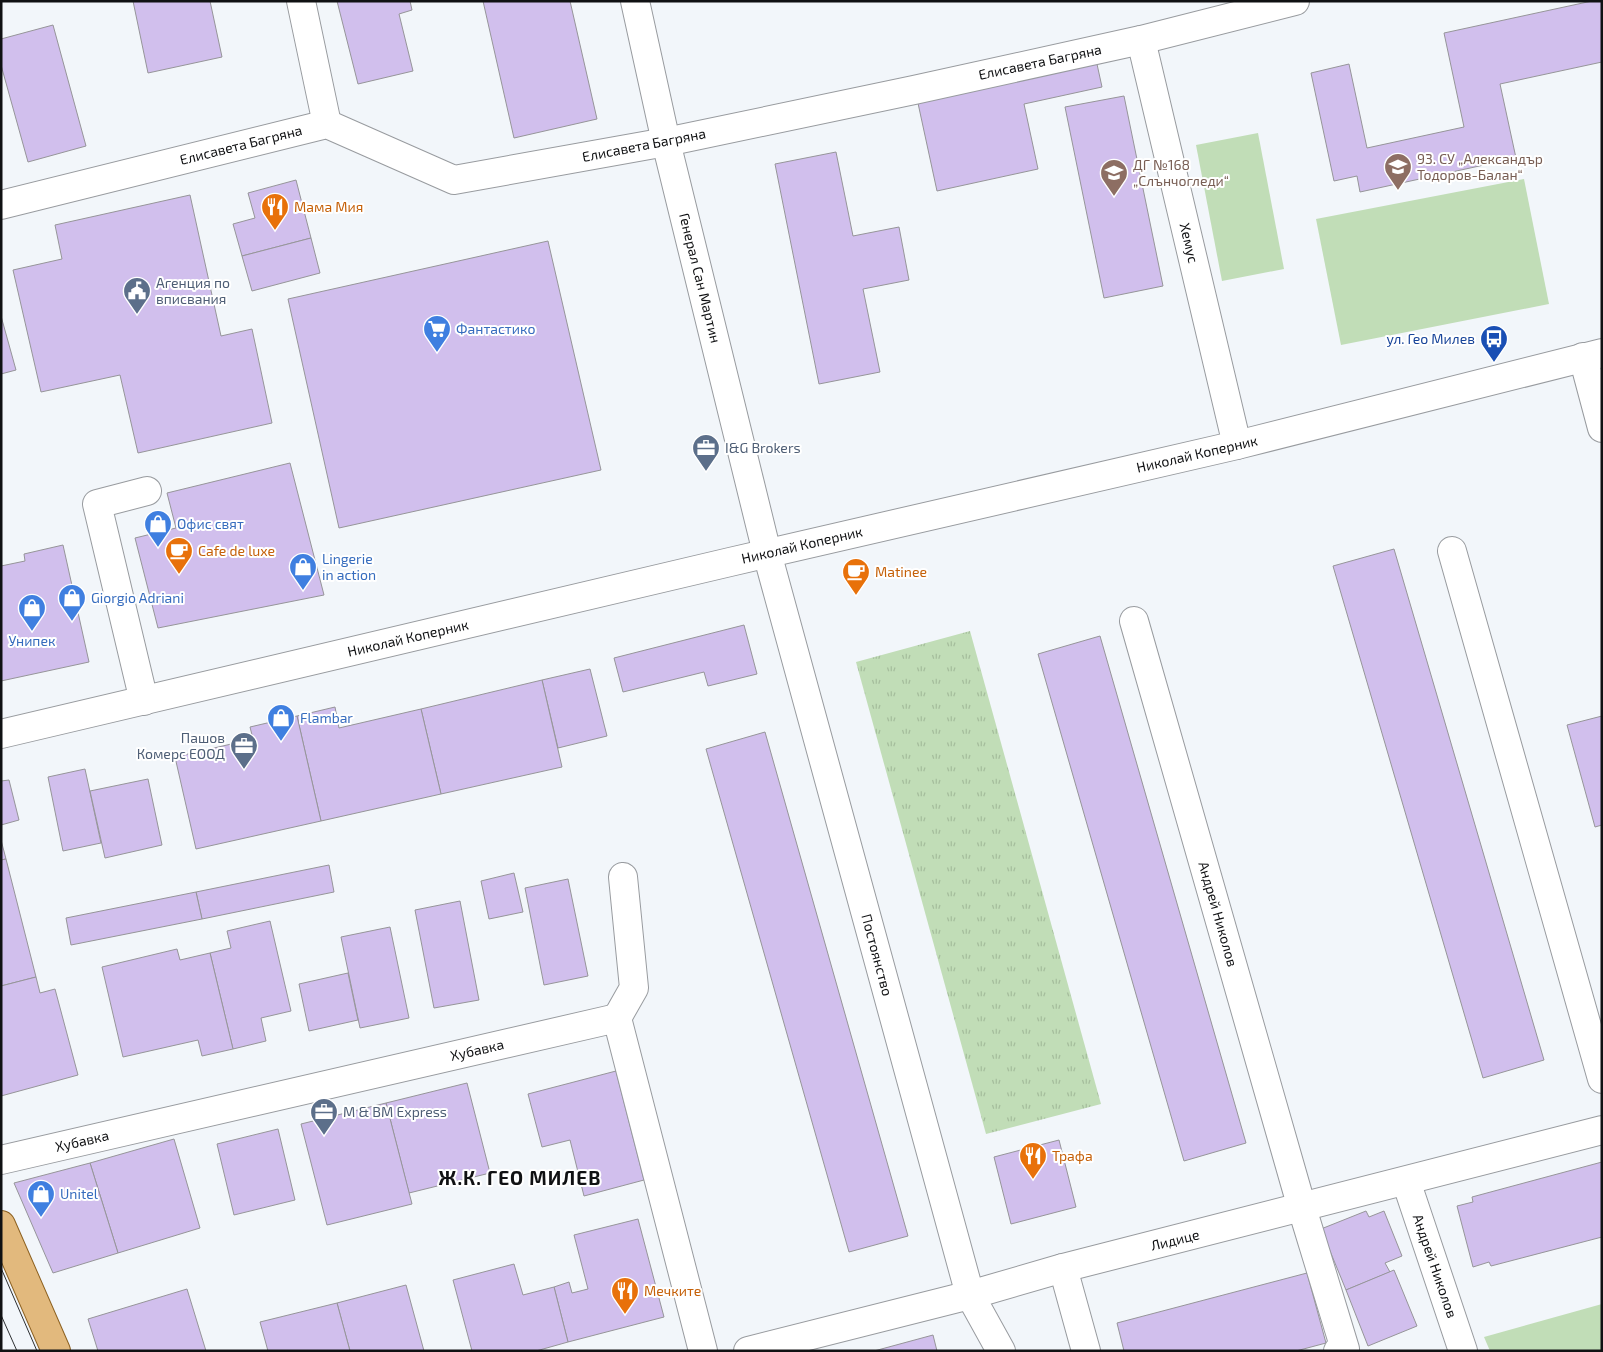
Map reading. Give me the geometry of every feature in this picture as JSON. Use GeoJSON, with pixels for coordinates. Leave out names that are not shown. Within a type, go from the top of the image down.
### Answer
{"type":"FeatureCollection","features":[{"type":"Feature","properties":{"kind":"main road"},"geometry":{"type":"LineString","coordinates":[[1,1225],[56,1351]]}},
{"type":"Feature","properties":{"kind":"street"},"geometry":{"type":"LineString","coordinates":[[301,1],[327,124]]}},
{"type":"Feature","properties":{"kind":"street","name":"Генерал Сан Мартин"},"geometry":{"type":"LineString","coordinates":[[635,1],[666,142],[767,553]]}},
{"type":"Feature","properties":{"kind":"street","name":"Елисавета Багряна"},"geometry":{"type":"LineString","coordinates":[[1,205],[327,124],[454,180],[666,142],[1141,40],[1295,1]]}},
{"type":"Feature","properties":{"kind":"street","name":"Хемус"},"geometry":{"type":"LineString","coordinates":[[1141,40],[1237,445]]}},
{"type":"Feature","properties":{"kind":"street"},"geometry":{"type":"LineString","coordinates":[[1592,355],[1602,428]]}},
{"type":"Feature","properties":{"kind":"street","name":"Николай Коперник"},"geometry":{"type":"LineString","coordinates":[[1,734],[767,553],[1237,445],[1592,355]]}},
{"type":"Feature","properties":{"kind":"street"},"geometry":{"type":"LineString","coordinates":[[144,701],[97,504],[147,491]]}},
{"type":"Feature","properties":{"kind":"street"},"geometry":{"type":"LineString","coordinates":[[1452,551],[1602,1079]]}},
{"type":"Feature","properties":{"kind":"street","name":"Постоянство"},"geometry":{"type":"LineString","coordinates":[[767,553],[970,1295],[1001,1351]]}},
{"type":"Feature","properties":{"kind":"street","name":"Андрей Николов"},"geometry":{"type":"LineString","coordinates":[[1134,621],[1302,1208],[1345,1349],[1338,1351]]}},
{"type":"Feature","properties":{"kind":"street"},"geometry":{"type":"LineString","coordinates":[[623,877],[634,988],[617,1018],[703,1351]]}},
{"type":"Feature","properties":{"kind":"street","name":"Хубавка"},"geometry":{"type":"LineString","coordinates":[[1,1160],[617,1018]]}},
{"type":"Feature","properties":{"kind":"street","name":"Лидице"},"geometry":{"type":"LineString","coordinates":[[748,1351],[1602,1130]]}},
{"type":"Feature","properties":{"kind":"street","name":"Андрей Николов"},"geometry":{"type":"LineString","coordinates":[[1406,1181],[1463,1351]]}},
{"type":"Feature","properties":{"kind":"street"},"geometry":{"type":"LineString","coordinates":[[1063,1268],[1086,1351]]}},
{"type":"Feature","properties":{"kind":"green space"},"geometry":{"type":"Polygon","coordinates":[[[1258,133],[1284,269],[1222,281],[1196,145],[1258,133]]]}},
{"type":"Feature","properties":{"kind":"green space"},"geometry":{"type":"Polygon","coordinates":[[[1524,179],[1549,304],[1341,345],[1316,219],[1524,179]]]}},
{"type":"Feature","properties":{"kind":"green space"},"geometry":{"type":"Polygon","coordinates":[[[970,631],[1101,1104],[986,1134],[856,662],[970,631]]]}},
{"type":"Feature","properties":{"kind":"green space"},"geometry":{"type":"Polygon","coordinates":[[[1602,1304],[1602,1351],[1490,1351],[1484,1337],[1602,1304]]]}},
{"type":"Feature","properties":{"kind":"building"},"geometry":{"type":"Polygon","coordinates":[[[133,1],[210,1],[222,57],[148,73],[133,1]]]}},
{"type":"Feature","properties":{"kind":"building"},"geometry":{"type":"Polygon","coordinates":[[[337,1],[410,1],[412,10],[399,14],[413,71],[358,84],[337,1]]]}},
{"type":"Feature","properties":{"kind":"building"},"geometry":{"type":"Polygon","coordinates":[[[483,1],[570,1],[597,119],[514,138],[483,1]]]}},
{"type":"Feature","properties":{"kind":"building"},"geometry":{"type":"Polygon","coordinates":[[[1592,1],[1602,1],[1602,62],[1500,84],[1516,158],[1360,192],[1357,176],[1334,181],[1311,73],[1349,64],[1367,148],[1464,127],[1444,33],[1592,1]]]}},
{"type":"Feature","properties":{"kind":"building"},"geometry":{"type":"Polygon","coordinates":[[[53,25],[86,146],[28,162],[1,65],[1,39],[53,25]]]}},
{"type":"Feature","properties":{"kind":"building"},"geometry":{"type":"Polygon","coordinates":[[[1095,55],[1102,87],[1024,104],[1038,169],[937,191],[916,94],[1095,55]]]}},
{"type":"Feature","properties":{"kind":"building"},"geometry":{"type":"Polygon","coordinates":[[[1124,96],[1163,286],[1104,298],[1065,107],[1124,96]]]}},
{"type":"Feature","properties":{"kind":"building"},"geometry":{"type":"Polygon","coordinates":[[[836,152],[853,236],[899,227],[909,280],[863,289],[880,372],[819,384],[775,164],[836,152]]]}},
{"type":"Feature","properties":{"kind":"building"},"geometry":{"type":"Polygon","coordinates":[[[296,180],[311,238],[242,256],[233,224],[255,218],[248,193],[296,180]]]}},
{"type":"Feature","properties":{"kind":"building"},"geometry":{"type":"Polygon","coordinates":[[[190,195],[221,336],[252,329],[272,423],[138,453],[120,375],[41,392],[13,270],[62,259],[55,225],[190,195]]]}},
{"type":"Feature","properties":{"kind":"building"},"geometry":{"type":"Polygon","coordinates":[[[311,238],[320,273],[252,291],[242,256],[311,238]]]}},
{"type":"Feature","properties":{"kind":"building","name":"Фантастико"},"geometry":{"type":"Polygon","coordinates":[[[548,241],[601,470],[339,528],[288,299],[548,241]]]}},
{"type":"Feature","properties":{"kind":"building"},"geometry":{"type":"Polygon","coordinates":[[[1,316],[16,370],[1,374],[1,316]]]}},
{"type":"Feature","properties":{"kind":"building"},"geometry":{"type":"Polygon","coordinates":[[[290,463],[324,595],[158,628],[135,538],[176,528],[167,493],[290,463]]]}},
{"type":"Feature","properties":{"kind":"building"},"geometry":{"type":"Polygon","coordinates":[[[63,545],[89,662],[1,681],[1,566],[25,561],[24,554],[63,545]]]}},
{"type":"Feature","properties":{"kind":"building"},"geometry":{"type":"Polygon","coordinates":[[[1394,549],[1544,1060],[1483,1078],[1333,566],[1394,549]]]}},
{"type":"Feature","properties":{"kind":"building"},"geometry":{"type":"Polygon","coordinates":[[[744,625],[757,674],[708,686],[704,672],[623,692],[614,658],[744,625]]]}},
{"type":"Feature","properties":{"kind":"building"},"geometry":{"type":"Polygon","coordinates":[[[1100,636],[1246,1143],[1184,1161],[1038,654],[1100,636]]]}},
{"type":"Feature","properties":{"kind":"building"},"geometry":{"type":"Polygon","coordinates":[[[590,669],[607,736],[558,748],[542,680],[590,669]]]}},
{"type":"Feature","properties":{"kind":"building"},"geometry":{"type":"Polygon","coordinates":[[[542,680],[562,767],[441,794],[421,709],[542,680]]]}},
{"type":"Feature","properties":{"kind":"building"},"geometry":{"type":"Polygon","coordinates":[[[335,707],[339,728],[421,709],[441,794],[321,821],[297,716],[335,707]]]}},
{"type":"Feature","properties":{"kind":"building"},"geometry":{"type":"Polygon","coordinates":[[[297,716],[321,821],[196,849],[175,757],[253,739],[250,727],[297,716]]]}},
{"type":"Feature","properties":{"kind":"building"},"geometry":{"type":"Polygon","coordinates":[[[1602,716],[1602,825],[1595,827],[1567,725],[1602,716]]]}},
{"type":"Feature","properties":{"kind":"building"},"geometry":{"type":"Polygon","coordinates":[[[765,732],[908,1236],[849,1252],[706,749],[765,732]]]}},
{"type":"Feature","properties":{"kind":"building"},"geometry":{"type":"Polygon","coordinates":[[[85,769],[101,843],[63,851],[48,777],[85,769]]]}},
{"type":"Feature","properties":{"kind":"building"},"geometry":{"type":"Polygon","coordinates":[[[148,779],[162,845],[105,858],[90,791],[148,779]]]}},
{"type":"Feature","properties":{"kind":"building"},"geometry":{"type":"Polygon","coordinates":[[[9,780],[19,820],[1,825],[1,781],[9,780]]]}},
{"type":"Feature","properties":{"kind":"building"},"geometry":{"type":"Polygon","coordinates":[[[1,840],[6,859],[1,860],[1,840]]]}},
{"type":"Feature","properties":{"kind":"building"},"geometry":{"type":"Polygon","coordinates":[[[6,859],[36,977],[1,986],[1,860],[6,859]]]}},
{"type":"Feature","properties":{"kind":"building"},"geometry":{"type":"Polygon","coordinates":[[[329,865],[334,892],[202,919],[196,892],[329,865]]]}},
{"type":"Feature","properties":{"kind":"building"},"geometry":{"type":"Polygon","coordinates":[[[514,873],[523,912],[489,919],[481,881],[514,873]]]}},
{"type":"Feature","properties":{"kind":"building"},"geometry":{"type":"Polygon","coordinates":[[[568,879],[588,976],[544,985],[525,888],[568,879]]]}},
{"type":"Feature","properties":{"kind":"building"},"geometry":{"type":"Polygon","coordinates":[[[196,892],[202,919],[71,945],[66,918],[196,892]]]}},
{"type":"Feature","properties":{"kind":"building"},"geometry":{"type":"Polygon","coordinates":[[[460,901],[479,1000],[434,1008],[415,910],[460,901]]]}},
{"type":"Feature","properties":{"kind":"building"},"geometry":{"type":"Polygon","coordinates":[[[270,921],[291,1011],[261,1018],[266,1041],[233,1049],[210,953],[231,948],[227,931],[270,921]]]}},
{"type":"Feature","properties":{"kind":"building"},"geometry":{"type":"Polygon","coordinates":[[[390,927],[409,1018],[360,1028],[341,937],[390,927]]]}},
{"type":"Feature","properties":{"kind":"building"},"geometry":{"type":"Polygon","coordinates":[[[177,949],[180,960],[210,953],[233,1049],[202,1056],[198,1040],[123,1057],[102,967],[177,949]]]}},
{"type":"Feature","properties":{"kind":"building"},"geometry":{"type":"Polygon","coordinates":[[[348,973],[358,1020],[309,1031],[299,984],[348,973]]]}},
{"type":"Feature","properties":{"kind":"building"},"geometry":{"type":"Polygon","coordinates":[[[36,977],[40,993],[55,989],[78,1075],[1,1096],[1,986],[36,977]]]}},
{"type":"Feature","properties":{"kind":"building"},"geometry":{"type":"Polygon","coordinates":[[[616,1071],[644,1180],[584,1196],[570,1140],[542,1147],[528,1094],[616,1071]]]}},
{"type":"Feature","properties":{"kind":"building"},"geometry":{"type":"Polygon","coordinates":[[[467,1083],[490,1173],[409,1193],[386,1103],[467,1083]]]}},
{"type":"Feature","properties":{"kind":"building"},"geometry":{"type":"Polygon","coordinates":[[[386,1103],[412,1204],[327,1225],[301,1124],[386,1103]]]}},
{"type":"Feature","properties":{"kind":"building"},"geometry":{"type":"Polygon","coordinates":[[[278,1129],[295,1200],[234,1215],[217,1144],[278,1129]]]}},
{"type":"Feature","properties":{"kind":"building"},"geometry":{"type":"Polygon","coordinates":[[[174,1139],[200,1228],[118,1253],[90,1163],[174,1139]]]}},
{"type":"Feature","properties":{"kind":"building"},"geometry":{"type":"Polygon","coordinates":[[[1059,1140],[1076,1207],[1011,1224],[994,1157],[1059,1140]]]}},
{"type":"Feature","properties":{"kind":"building"},"geometry":{"type":"Polygon","coordinates":[[[1602,1162],[1602,1237],[1491,1266],[1489,1262],[1473,1267],[1457,1206],[1473,1202],[1472,1197],[1602,1162]]]}},
{"type":"Feature","properties":{"kind":"building"},"geometry":{"type":"Polygon","coordinates":[[[90,1163],[118,1253],[53,1273],[14,1183],[90,1163]]]}},
{"type":"Feature","properties":{"kind":"building"},"geometry":{"type":"Polygon","coordinates":[[[1366,1211],[1369,1217],[1384,1211],[1402,1256],[1385,1263],[1390,1272],[1346,1290],[1321,1229],[1366,1211]]]}},
{"type":"Feature","properties":{"kind":"building"},"geometry":{"type":"Polygon","coordinates":[[[638,1219],[664,1317],[568,1342],[554,1287],[569,1282],[572,1293],[588,1289],[574,1235],[638,1219]]]}},
{"type":"Feature","properties":{"kind":"building"},"geometry":{"type":"Polygon","coordinates":[[[514,1264],[523,1295],[554,1287],[568,1342],[536,1351],[472,1351],[453,1280],[514,1264]]]}},
{"type":"Feature","properties":{"kind":"building"},"geometry":{"type":"Polygon","coordinates":[[[1394,1270],[1417,1326],[1368,1346],[1346,1290],[1394,1270]]]}},
{"type":"Feature","properties":{"kind":"building"},"geometry":{"type":"Polygon","coordinates":[[[1307,1273],[1326,1343],[1296,1351],[1124,1351],[1117,1323],[1307,1273]]]}},
{"type":"Feature","properties":{"kind":"building"},"geometry":{"type":"Polygon","coordinates":[[[406,1285],[424,1351],[350,1351],[337,1303],[406,1285]]]}},
{"type":"Feature","properties":{"kind":"building"},"geometry":{"type":"Polygon","coordinates":[[[187,1289],[206,1351],[98,1351],[88,1319],[187,1289]]]}},
{"type":"Feature","properties":{"kind":"building"},"geometry":{"type":"Polygon","coordinates":[[[337,1303],[350,1351],[268,1351],[260,1322],[337,1303]]]}},
{"type":"Feature","properties":{"kind":"building"},"geometry":{"type":"Polygon","coordinates":[[[933,1335],[937,1351],[874,1351],[933,1335]]]}},
{"type":"Feature","properties":{"kind":"tram line"},"geometry":{"type":"LineString","coordinates":[[1,1268],[37,1351]]}},
{"type":"Feature","properties":{"kind":"tram line"},"geometry":{"type":"LineString","coordinates":[[1,1315],[17,1351]]}},
{"type":"Feature","properties":{"kind":"place","name":"93. СУ „Александър Тодоров-Балан“"},"geometry":{"type":"Point","coordinates":[1398,191]}},
{"type":"Feature","properties":{"kind":"place","name":"ДГ №168 „Слънчогледи“"},"geometry":{"type":"Point","coordinates":[1114,197]}},
{"type":"Feature","properties":{"kind":"place","name":"Мама Мия"},"geometry":{"type":"Point","coordinates":[275,231]}},
{"type":"Feature","properties":{"kind":"place","name":"Агенция по вписвания"},"geometry":{"type":"Point","coordinates":[137,315]}},
{"type":"Feature","properties":{"kind":"place","name":"Фантастико"},"geometry":{"type":"Point","coordinates":[437,353]}},
{"type":"Feature","properties":{"kind":"place","name":"ул. Гео Милев"},"geometry":{"type":"Point","coordinates":[1494,363]}},
{"type":"Feature","properties":{"kind":"place","name":"I&G Brokers"},"geometry":{"type":"Point","coordinates":[706,472]}},
{"type":"Feature","properties":{"kind":"place","name":"Офис свят"},"geometry":{"type":"Point","coordinates":[158,548]}},
{"type":"Feature","properties":{"kind":"place","name":"Cafe de luxe"},"geometry":{"type":"Point","coordinates":[179,575]}},
{"type":"Feature","properties":{"kind":"place","name":"Lingerie in action"},"geometry":{"type":"Point","coordinates":[303,591]}},
{"type":"Feature","properties":{"kind":"place","name":"Matinee"},"geometry":{"type":"Point","coordinates":[856,596]}},
{"type":"Feature","properties":{"kind":"place","name":"Giorgio Adriani"},"geometry":{"type":"Point","coordinates":[72,622]}},
{"type":"Feature","properties":{"kind":"place","name":"Унипек"},"geometry":{"type":"Point","coordinates":[32,632]}},
{"type":"Feature","properties":{"kind":"place","name":"Flambar"},"geometry":{"type":"Point","coordinates":[281,742]}},
{"type":"Feature","properties":{"kind":"place","name":"Пашов Комерс ЕООД"},"geometry":{"type":"Point","coordinates":[244,770]}},
{"type":"Feature","properties":{"kind":"place","name":"M & BM Express"},"geometry":{"type":"Point","coordinates":[324,1136]}},
{"type":"Feature","properties":{"kind":"place","name":"Трафа"},"geometry":{"type":"Point","coordinates":[1033,1180]}},
{"type":"Feature","properties":{"kind":"place","name":"Unitel"},"geometry":{"type":"Point","coordinates":[41,1218]}},
{"type":"Feature","properties":{"kind":"place","name":"Мечките"},"geometry":{"type":"Point","coordinates":[625,1315]}},
{"type":"Feature","properties":{"kind":"district","name":"Ж.К. ГЕО МИЛЕВ"},"geometry":{"type":"Point","coordinates":[520,1178]}}]}
